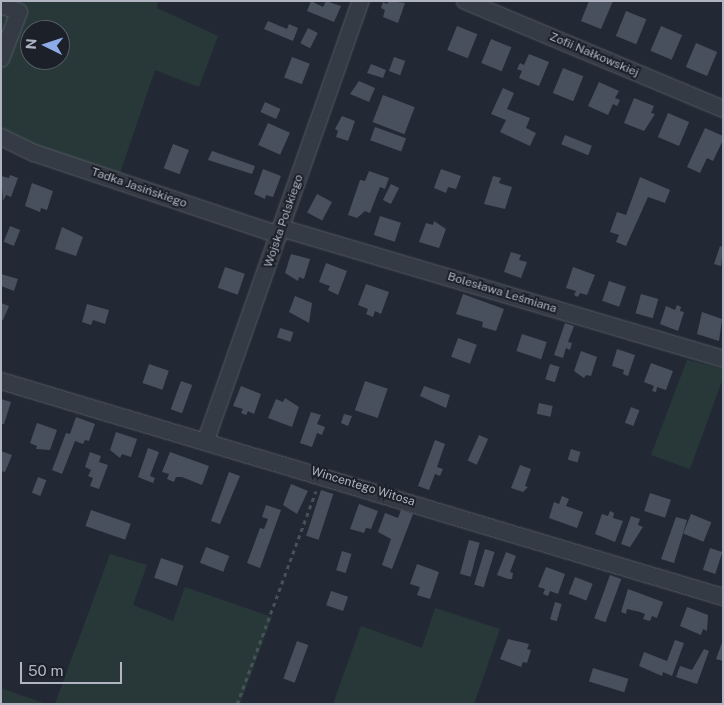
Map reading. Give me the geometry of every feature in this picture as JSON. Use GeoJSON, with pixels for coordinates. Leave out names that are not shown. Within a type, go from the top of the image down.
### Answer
{"type":"FeatureCollection","features":[{"type":"Feature","properties":{"kind":"street","name":"Wojska Polskiego"},"geometry":{"type":"LineString","coordinates":[[206,440],[361,1]]}},
{"type":"Feature","properties":{"kind":"street","name":"Zofii Nałkowskiej"},"geometry":{"type":"LineString","coordinates":[[465,1],[723,109]]}},
{"type":"Feature","properties":{"kind":"street"},"geometry":{"type":"LineString","coordinates":[[1,4],[19,12],[1,59]]}},
{"type":"Feature","properties":{"kind":"street","name":"Tadka Jasińskiego"},"geometry":{"type":"LineString","coordinates":[[1,137],[34,153],[280,232]]}},
{"type":"Feature","properties":{"kind":"street","name":"Bolesława Leśmiana"},"geometry":{"type":"LineString","coordinates":[[280,232],[723,359]]}},
{"type":"Feature","properties":{"kind":"street","name":"Wincentego Witosa"},"geometry":{"type":"LineString","coordinates":[[1,381],[206,440],[723,597]]}},
{"type":"Feature","properties":{"kind":"path"},"geometry":{"type":"LineString","coordinates":[[237,704],[322,475]]}},
{"type":"Feature","properties":{"kind":"shaded area"},"geometry":{"type":"Polygon","coordinates":[[[1,1],[158,1],[157,8],[218,36],[199,87],[155,70],[119,176],[5,138],[1,148],[1,1]]]}},
{"type":"Feature","properties":{"kind":"shaded area"},"geometry":{"type":"Polygon","coordinates":[[[687,360],[723,369],[723,378],[690,469],[651,455],[687,360]]]}},
{"type":"Feature","properties":{"kind":"shaded area"},"geometry":{"type":"Polygon","coordinates":[[[110,554],[147,565],[133,605],[173,621],[185,587],[272,617],[240,704],[55,704],[110,554]]]}},
{"type":"Feature","properties":{"kind":"shaded area"},"geometry":{"type":"Polygon","coordinates":[[[435,608],[500,629],[474,704],[333,704],[361,626],[422,648],[435,608]]]}},
{"type":"Feature","properties":{"kind":"shaded area"},"geometry":{"type":"Polygon","coordinates":[[[1,688],[46,704],[1,704],[1,688]]]}},
{"type":"Feature","properties":{"kind":"building"},"geometry":{"type":"Polygon","coordinates":[[[311,1],[323,7],[326,1],[341,6],[334,22],[307,11],[311,1]]]}},
{"type":"Feature","properties":{"kind":"building"},"geometry":{"type":"Polygon","coordinates":[[[389,1],[405,3],[398,23],[383,17],[385,10],[381,8],[383,2],[387,4],[389,1]]]}},
{"type":"Feature","properties":{"kind":"building"},"geometry":{"type":"Polygon","coordinates":[[[589,1],[613,1],[601,29],[581,21],[589,1]]]}},
{"type":"Feature","properties":{"kind":"building"},"geometry":{"type":"Polygon","coordinates":[[[626,11],[646,19],[636,44],[616,36],[626,11]]]}},
{"type":"Feature","properties":{"kind":"building"},"geometry":{"type":"Polygon","coordinates":[[[268,21],[287,29],[289,24],[298,28],[293,41],[264,29],[268,21]]]}},
{"type":"Feature","properties":{"kind":"building"},"geometry":{"type":"Polygon","coordinates":[[[457,26],[477,34],[468,58],[447,50],[457,26]]]}},
{"type":"Feature","properties":{"kind":"building"},"geometry":{"type":"Polygon","coordinates":[[[661,26],[682,35],[672,60],[650,51],[661,26]]]}},
{"type":"Feature","properties":{"kind":"building"},"geometry":{"type":"Polygon","coordinates":[[[308,28],[318,33],[310,48],[300,43],[308,28]]]}},
{"type":"Feature","properties":{"kind":"building"},"geometry":{"type":"Polygon","coordinates":[[[491,39],[511,47],[502,71],[481,63],[491,39]]]}},
{"type":"Feature","properties":{"kind":"building"},"geometry":{"type":"Polygon","coordinates":[[[696,43],[717,52],[707,76],[686,67],[696,43]]]}},
{"type":"Feature","properties":{"kind":"building"},"geometry":{"type":"Polygon","coordinates":[[[529,54],[549,62],[539,86],[519,78],[522,71],[517,69],[520,63],[524,65],[529,54]]]}},
{"type":"Feature","properties":{"kind":"building"},"geometry":{"type":"Polygon","coordinates":[[[292,57],[310,64],[302,84],[284,78],[292,57]]]}},
{"type":"Feature","properties":{"kind":"building"},"geometry":{"type":"Polygon","coordinates":[[[394,57],[405,61],[400,75],[389,71],[394,57]]]}},
{"type":"Feature","properties":{"kind":"building"},"geometry":{"type":"Polygon","coordinates":[[[371,64],[386,70],[383,78],[367,73],[371,64]]]}},
{"type":"Feature","properties":{"kind":"building"},"geometry":{"type":"Polygon","coordinates":[[[563,68],[583,76],[573,101],[553,93],[563,68]]]}},
{"type":"Feature","properties":{"kind":"building"},"geometry":{"type":"Polygon","coordinates":[[[359,81],[375,88],[369,102],[350,94],[359,81]]]}},
{"type":"Feature","properties":{"kind":"building"},"geometry":{"type":"Polygon","coordinates":[[[599,82],[619,91],[615,98],[620,100],[617,106],[613,104],[608,115],[588,106],[599,82]]]}},
{"type":"Feature","properties":{"kind":"building"},"geometry":{"type":"Polygon","coordinates":[[[503,88],[514,93],[507,109],[530,118],[526,128],[536,133],[530,146],[500,132],[506,120],[491,114],[503,88]]]}},
{"type":"Feature","properties":{"kind":"building"},"geometry":{"type":"Polygon","coordinates":[[[383,95],[415,107],[404,134],[373,122],[383,95]]]}},
{"type":"Feature","properties":{"kind":"building"},"geometry":{"type":"Polygon","coordinates":[[[634,98],[654,106],[651,113],[655,114],[644,131],[624,123],[634,98]]]}},
{"type":"Feature","properties":{"kind":"building"},"geometry":{"type":"Polygon","coordinates":[[[265,102],[281,109],[276,119],[261,112],[265,102]]]}},
{"type":"Feature","properties":{"kind":"building"},"geometry":{"type":"Polygon","coordinates":[[[668,113],[689,122],[679,146],[658,137],[668,113]]]}},
{"type":"Feature","properties":{"kind":"building"},"geometry":{"type":"Polygon","coordinates":[[[342,116],[355,121],[348,141],[336,137],[338,131],[335,129],[342,116]]]}},
{"type":"Feature","properties":{"kind":"building"},"geometry":{"type":"Polygon","coordinates":[[[268,123],[290,133],[280,155],[258,145],[268,123]]]}},
{"type":"Feature","properties":{"kind":"building"},"geometry":{"type":"Polygon","coordinates":[[[375,127],[406,138],[401,151],[370,140],[375,127]]]}},
{"type":"Feature","properties":{"kind":"building"},"geometry":{"type":"Polygon","coordinates":[[[705,128],[723,136],[723,140],[713,161],[707,158],[700,173],[687,167],[705,128]]]}},
{"type":"Feature","properties":{"kind":"building"},"geometry":{"type":"Polygon","coordinates":[[[565,135],[592,146],[588,155],[561,144],[565,135]]]}},
{"type":"Feature","properties":{"kind":"building"},"geometry":{"type":"Polygon","coordinates":[[[173,144],[189,150],[180,174],[164,168],[173,144]]]}},
{"type":"Feature","properties":{"kind":"building"},"geometry":{"type":"Polygon","coordinates":[[[212,151],[255,166],[252,174],[208,160],[212,151]]]}},
{"type":"Feature","properties":{"kind":"building"},"geometry":{"type":"Polygon","coordinates":[[[263,169],[281,176],[273,197],[266,195],[265,199],[254,194],[263,169]]]}},
{"type":"Feature","properties":{"kind":"building"},"geometry":{"type":"Polygon","coordinates":[[[441,169],[461,176],[456,189],[448,187],[446,193],[434,188],[441,169]]]}},
{"type":"Feature","properties":{"kind":"building"},"geometry":{"type":"Polygon","coordinates":[[[369,171],[389,178],[385,189],[380,187],[370,213],[365,211],[357,218],[348,215],[360,180],[365,181],[369,171]]]}},
{"type":"Feature","properties":{"kind":"building"},"geometry":{"type":"Polygon","coordinates":[[[10,175],[18,178],[11,197],[6,195],[3,201],[1,176],[9,178],[10,175]]]}},
{"type":"Feature","properties":{"kind":"building"},"geometry":{"type":"Polygon","coordinates":[[[493,176],[501,178],[499,183],[512,187],[505,209],[484,204],[493,176]]]}},
{"type":"Feature","properties":{"kind":"building"},"geometry":{"type":"Polygon","coordinates":[[[640,177],[670,190],[665,203],[648,197],[626,246],[616,242],[619,235],[610,232],[617,212],[626,215],[640,177]]]}},
{"type":"Feature","properties":{"kind":"building"},"geometry":{"type":"Polygon","coordinates":[[[32,183],[53,191],[47,210],[41,208],[40,212],[25,206],[32,183]]]}},
{"type":"Feature","properties":{"kind":"building"},"geometry":{"type":"Polygon","coordinates":[[[391,184],[399,188],[391,204],[383,200],[391,184]]]}},
{"type":"Feature","properties":{"kind":"building"},"geometry":{"type":"Polygon","coordinates":[[[317,194],[332,202],[322,221],[307,213],[317,194]]]}},
{"type":"Feature","properties":{"kind":"building"},"geometry":{"type":"Polygon","coordinates":[[[380,216],[401,223],[395,242],[374,235],[380,216]]]}},
{"type":"Feature","properties":{"kind":"building"},"geometry":{"type":"Polygon","coordinates":[[[434,221],[446,229],[439,248],[419,242],[426,223],[433,225],[434,221]]]}},
{"type":"Feature","properties":{"kind":"building"},"geometry":{"type":"Polygon","coordinates":[[[10,226],[20,230],[14,246],[4,242],[10,226]]]}},
{"type":"Feature","properties":{"kind":"building"},"geometry":{"type":"Polygon","coordinates":[[[62,227],[83,237],[76,256],[55,249],[62,227]]]}},
{"type":"Feature","properties":{"kind":"building"},"geometry":{"type":"Polygon","coordinates":[[[720,246],[723,247],[721,266],[714,264],[720,246]]]}},
{"type":"Feature","properties":{"kind":"building"},"geometry":{"type":"Polygon","coordinates":[[[511,252],[521,255],[519,260],[527,262],[521,278],[504,272],[511,252]]]}},
{"type":"Feature","properties":{"kind":"building"},"geometry":{"type":"Polygon","coordinates":[[[291,254],[310,259],[304,279],[299,277],[298,281],[285,273],[291,254]]]}},
{"type":"Feature","properties":{"kind":"building"},"geometry":{"type":"Polygon","coordinates":[[[326,263],[347,271],[338,295],[328,290],[330,286],[319,282],[326,263]]]}},
{"type":"Feature","properties":{"kind":"building"},"geometry":{"type":"Polygon","coordinates":[[[225,267],[245,274],[238,295],[218,288],[225,267]]]}},
{"type":"Feature","properties":{"kind":"building"},"geometry":{"type":"Polygon","coordinates":[[[573,267],[595,275],[587,295],[580,293],[578,297],[574,295],[576,291],[566,288],[573,267]]]}},
{"type":"Feature","properties":{"kind":"building"},"geometry":{"type":"Polygon","coordinates":[[[1,274],[18,279],[14,291],[1,286],[1,274]]]}},
{"type":"Feature","properties":{"kind":"building"},"geometry":{"type":"Polygon","coordinates":[[[609,281],[626,287],[619,307],[602,301],[609,281]]]}},
{"type":"Feature","properties":{"kind":"building"},"geometry":{"type":"Polygon","coordinates":[[[366,284],[389,292],[381,314],[375,311],[373,317],[366,314],[368,309],[358,305],[366,284]]]}},
{"type":"Feature","properties":{"kind":"building"},"geometry":{"type":"Polygon","coordinates":[[[463,294],[504,309],[496,331],[482,327],[483,322],[456,314],[463,294]]]}},
{"type":"Feature","properties":{"kind":"building"},"geometry":{"type":"Polygon","coordinates":[[[641,294],[658,299],[653,318],[635,313],[641,294]]]}},
{"type":"Feature","properties":{"kind":"building"},"geometry":{"type":"Polygon","coordinates":[[[295,296],[312,303],[309,323],[289,312],[295,296]]]}},
{"type":"Feature","properties":{"kind":"building"},"geometry":{"type":"Polygon","coordinates":[[[1,303],[9,306],[3,320],[1,319],[1,303]]]}},
{"type":"Feature","properties":{"kind":"building"},"geometry":{"type":"Polygon","coordinates":[[[87,304],[109,310],[105,324],[93,320],[91,325],[82,322],[87,304]]]}},
{"type":"Feature","properties":{"kind":"building"},"geometry":{"type":"Polygon","coordinates":[[[677,305],[681,307],[680,311],[684,312],[678,331],[660,324],[666,306],[675,310],[677,305]]]}},
{"type":"Feature","properties":{"kind":"building"},"geometry":{"type":"Polygon","coordinates":[[[702,312],[722,319],[719,341],[697,334],[702,312]]]}},
{"type":"Feature","properties":{"kind":"building"},"geometry":{"type":"Polygon","coordinates":[[[565,323],[574,326],[568,342],[572,343],[570,350],[566,348],[563,358],[554,355],[565,323]]]}},
{"type":"Feature","properties":{"kind":"building"},"geometry":{"type":"Polygon","coordinates":[[[280,328],[293,332],[290,342],[277,338],[280,328]]]}},
{"type":"Feature","properties":{"kind":"building"},"geometry":{"type":"Polygon","coordinates":[[[522,334],[547,342],[541,359],[516,351],[522,334]]]}},
{"type":"Feature","properties":{"kind":"building"},"geometry":{"type":"Polygon","coordinates":[[[458,338],[477,345],[470,364],[451,357],[458,338]]]}},
{"type":"Feature","properties":{"kind":"building"},"geometry":{"type":"Polygon","coordinates":[[[617,349],[635,355],[628,376],[623,374],[624,370],[612,366],[617,349]]]}},
{"type":"Feature","properties":{"kind":"building"},"geometry":{"type":"Polygon","coordinates":[[[581,351],[597,357],[591,376],[586,375],[584,378],[574,371],[581,351]]]}},
{"type":"Feature","properties":{"kind":"building"},"geometry":{"type":"Polygon","coordinates":[[[651,363],[673,371],[666,390],[657,387],[656,392],[652,391],[654,386],[644,382],[651,363]]]}},
{"type":"Feature","properties":{"kind":"building"},"geometry":{"type":"Polygon","coordinates":[[[149,364],[169,371],[162,390],[142,383],[149,364]]]}},
{"type":"Feature","properties":{"kind":"building"},"geometry":{"type":"Polygon","coordinates":[[[550,364],[560,367],[555,382],[545,379],[550,364]]]}},
{"type":"Feature","properties":{"kind":"building"},"geometry":{"type":"Polygon","coordinates":[[[181,381],[192,385],[182,413],[171,409],[181,381]]]}},
{"type":"Feature","properties":{"kind":"building"},"geometry":{"type":"Polygon","coordinates":[[[365,381],[388,389],[378,418],[355,410],[365,381]]]}},
{"type":"Feature","properties":{"kind":"building"},"geometry":{"type":"Polygon","coordinates":[[[241,386],[261,394],[254,414],[248,411],[246,415],[241,413],[243,409],[233,406],[241,386]]]}},
{"type":"Feature","properties":{"kind":"building"},"geometry":{"type":"Polygon","coordinates":[[[424,386],[450,395],[446,408],[420,396],[424,386]]]}},
{"type":"Feature","properties":{"kind":"building"},"geometry":{"type":"Polygon","coordinates":[[[285,398],[299,407],[292,427],[268,418],[276,399],[283,402],[285,398]]]}},
{"type":"Feature","properties":{"kind":"building"},"geometry":{"type":"Polygon","coordinates":[[[1,399],[11,402],[4,424],[1,424],[1,399]]]}},
{"type":"Feature","properties":{"kind":"building"},"geometry":{"type":"Polygon","coordinates":[[[539,403],[553,406],[550,417],[537,414],[539,403]]]}},
{"type":"Feature","properties":{"kind":"building"},"geometry":{"type":"Polygon","coordinates":[[[631,407],[639,410],[633,426],[625,423],[631,407]]]}},
{"type":"Feature","properties":{"kind":"building"},"geometry":{"type":"Polygon","coordinates":[[[311,412],[321,415],[317,424],[325,427],[322,435],[317,433],[312,447],[300,443],[311,412]]]}},
{"type":"Feature","properties":{"kind":"building"},"geometry":{"type":"Polygon","coordinates":[[[344,414],[352,416],[348,426],[341,423],[344,414]]]}},
{"type":"Feature","properties":{"kind":"building"},"geometry":{"type":"Polygon","coordinates":[[[76,417],[95,424],[89,441],[85,440],[83,444],[75,441],[62,474],[52,470],[66,433],[70,434],[76,417]]]}},
{"type":"Feature","properties":{"kind":"building"},"geometry":{"type":"Polygon","coordinates":[[[37,423],[57,430],[50,450],[36,449],[37,446],[30,443],[37,423]]]}},
{"type":"Feature","properties":{"kind":"building"},"geometry":{"type":"Polygon","coordinates":[[[116,432],[137,439],[131,457],[122,454],[120,458],[110,450],[116,432]]]}},
{"type":"Feature","properties":{"kind":"building"},"geometry":{"type":"Polygon","coordinates":[[[479,435],[488,439],[477,465],[468,461],[479,435]]]}},
{"type":"Feature","properties":{"kind":"building"},"geometry":{"type":"Polygon","coordinates":[[[435,440],[445,444],[437,467],[443,469],[440,476],[435,474],[429,490],[418,486],[435,440]]]}},
{"type":"Feature","properties":{"kind":"building"},"geometry":{"type":"Polygon","coordinates":[[[148,448],[159,452],[150,476],[155,478],[153,483],[138,477],[148,448]]]}},
{"type":"Feature","properties":{"kind":"building"},"geometry":{"type":"Polygon","coordinates":[[[571,449],[581,452],[577,462],[568,460],[571,449]]]}},
{"type":"Feature","properties":{"kind":"building"},"geometry":{"type":"Polygon","coordinates":[[[1,451],[12,455],[5,472],[1,471],[1,451]]]}},
{"type":"Feature","properties":{"kind":"building"},"geometry":{"type":"Polygon","coordinates":[[[90,452],[101,456],[99,462],[108,465],[99,489],[90,486],[93,478],[88,476],[91,470],[85,467],[90,452]]]}},
{"type":"Feature","properties":{"kind":"building"},"geometry":{"type":"Polygon","coordinates":[[[170,452],[209,466],[202,485],[182,477],[176,477],[174,482],[167,479],[169,474],[162,472],[170,452]]]}},
{"type":"Feature","properties":{"kind":"building"},"geometry":{"type":"Polygon","coordinates":[[[520,465],[531,469],[525,486],[528,487],[523,492],[511,488],[520,465]]]}},
{"type":"Feature","properties":{"kind":"building"},"geometry":{"type":"Polygon","coordinates":[[[229,472],[240,476],[220,524],[211,521],[229,472]]]}},
{"type":"Feature","properties":{"kind":"building"},"geometry":{"type":"Polygon","coordinates":[[[38,477],[46,480],[40,496],[32,493],[38,477]]]}},
{"type":"Feature","properties":{"kind":"building"},"geometry":{"type":"Polygon","coordinates":[[[291,484],[308,491],[297,514],[283,505],[291,484]]]}},
{"type":"Feature","properties":{"kind":"building"},"geometry":{"type":"Polygon","coordinates":[[[321,490],[333,494],[319,540],[306,536],[321,490]]]}},
{"type":"Feature","properties":{"kind":"building"},"geometry":{"type":"Polygon","coordinates":[[[650,493],[671,500],[665,518],[644,511],[650,493]]]}},
{"type":"Feature","properties":{"kind":"building"},"geometry":{"type":"Polygon","coordinates":[[[562,496],[569,499],[566,506],[583,512],[577,528],[549,518],[554,502],[559,504],[562,496]]]}},
{"type":"Feature","properties":{"kind":"building"},"geometry":{"type":"Polygon","coordinates":[[[359,504],[378,511],[371,529],[366,528],[364,533],[350,529],[359,504]]]}},
{"type":"Feature","properties":{"kind":"building"},"geometry":{"type":"Polygon","coordinates":[[[266,505],[281,510],[260,568],[247,563],[260,528],[264,529],[268,519],[262,517],[266,505]]]}},
{"type":"Feature","properties":{"kind":"building"},"geometry":{"type":"Polygon","coordinates":[[[91,510],[131,524],[125,540],[85,526],[91,510]]]}},
{"type":"Feature","properties":{"kind":"building"},"geometry":{"type":"Polygon","coordinates":[[[401,510],[413,514],[392,569],[382,565],[391,539],[378,532],[385,513],[398,518],[401,510]]]}},
{"type":"Feature","properties":{"kind":"building"},"geometry":{"type":"Polygon","coordinates":[[[610,511],[614,513],[613,518],[623,521],[615,542],[595,534],[602,514],[608,516],[610,511]]]}},
{"type":"Feature","properties":{"kind":"building"},"geometry":{"type":"Polygon","coordinates":[[[691,514],[711,522],[704,542],[683,533],[691,514]]]}},
{"type":"Feature","properties":{"kind":"building"},"geometry":{"type":"Polygon","coordinates":[[[631,516],[640,519],[638,525],[643,527],[630,547],[621,544],[631,516]]]}},
{"type":"Feature","properties":{"kind":"building"},"geometry":{"type":"Polygon","coordinates":[[[676,517],[687,520],[674,563],[661,559],[676,517]]]}},
{"type":"Feature","properties":{"kind":"building"},"geometry":{"type":"Polygon","coordinates":[[[469,540],[480,543],[471,577],[460,574],[469,540]]]}},
{"type":"Feature","properties":{"kind":"building"},"geometry":{"type":"Polygon","coordinates":[[[206,547],[229,556],[223,572],[200,563],[206,547]]]}},
{"type":"Feature","properties":{"kind":"building"},"geometry":{"type":"Polygon","coordinates":[[[710,548],[722,552],[715,574],[703,570],[710,548]]]}},
{"type":"Feature","properties":{"kind":"building"},"geometry":{"type":"Polygon","coordinates":[[[485,549],[495,552],[484,587],[474,584],[485,549]]]}},
{"type":"Feature","properties":{"kind":"building"},"geometry":{"type":"Polygon","coordinates":[[[342,551],[352,554],[346,573],[336,570],[342,551]]]}},
{"type":"Feature","properties":{"kind":"building"},"geometry":{"type":"Polygon","coordinates":[[[506,552],[516,556],[510,572],[513,573],[512,579],[497,575],[506,552]]]}},
{"type":"Feature","properties":{"kind":"building"},"geometry":{"type":"Polygon","coordinates":[[[161,558],[184,566],[177,586],[154,578],[161,558]]]}},
{"type":"Feature","properties":{"kind":"building"},"geometry":{"type":"Polygon","coordinates":[[[417,564],[439,572],[430,599],[417,595],[420,587],[410,584],[417,564]]]}},
{"type":"Feature","properties":{"kind":"building"},"geometry":{"type":"Polygon","coordinates":[[[546,567],[565,574],[558,594],[550,591],[548,596],[543,594],[545,589],[538,587],[546,567]]]}},
{"type":"Feature","properties":{"kind":"building"},"geometry":{"type":"Polygon","coordinates":[[[610,575],[621,579],[606,622],[594,618],[610,575]]]}},
{"type":"Feature","properties":{"kind":"building"},"geometry":{"type":"Polygon","coordinates":[[[575,577],[593,584],[586,601],[569,594],[575,577]]]}},
{"type":"Feature","properties":{"kind":"building"},"geometry":{"type":"Polygon","coordinates":[[[628,589],[663,602],[657,618],[652,616],[650,621],[643,619],[645,614],[640,612],[627,609],[626,614],[621,612],[628,589]]]}},
{"type":"Feature","properties":{"kind":"building"},"geometry":{"type":"Polygon","coordinates":[[[331,591],[348,597],[343,611],[326,605],[331,591]]]}},
{"type":"Feature","properties":{"kind":"building"},"geometry":{"type":"Polygon","coordinates":[[[555,602],[562,604],[557,621],[550,619],[555,602]]]}},
{"type":"Feature","properties":{"kind":"building"},"geometry":{"type":"Polygon","coordinates":[[[687,607],[708,615],[707,631],[703,629],[701,635],[680,626],[687,607]]]}},
{"type":"Feature","properties":{"kind":"building"},"geometry":{"type":"Polygon","coordinates":[[[508,639],[529,644],[527,649],[531,650],[527,663],[523,662],[521,667],[500,659],[508,639]]]}},
{"type":"Feature","properties":{"kind":"building"},"geometry":{"type":"Polygon","coordinates":[[[675,640],[684,643],[672,676],[663,672],[662,676],[639,666],[644,652],[667,661],[675,640]]]}},
{"type":"Feature","properties":{"kind":"building"},"geometry":{"type":"Polygon","coordinates":[[[723,640],[723,661],[716,659],[723,640]]]}},
{"type":"Feature","properties":{"kind":"building"},"geometry":{"type":"Polygon","coordinates":[[[297,641],[308,645],[295,683],[283,679],[297,641]]]}},
{"type":"Feature","properties":{"kind":"building"},"geometry":{"type":"Polygon","coordinates":[[[704,649],[709,651],[697,684],[676,677],[680,666],[692,670],[704,649]]]}},
{"type":"Feature","properties":{"kind":"building"},"geometry":{"type":"Polygon","coordinates":[[[593,668],[628,679],[624,692],[589,681],[593,668]]]}}]}
